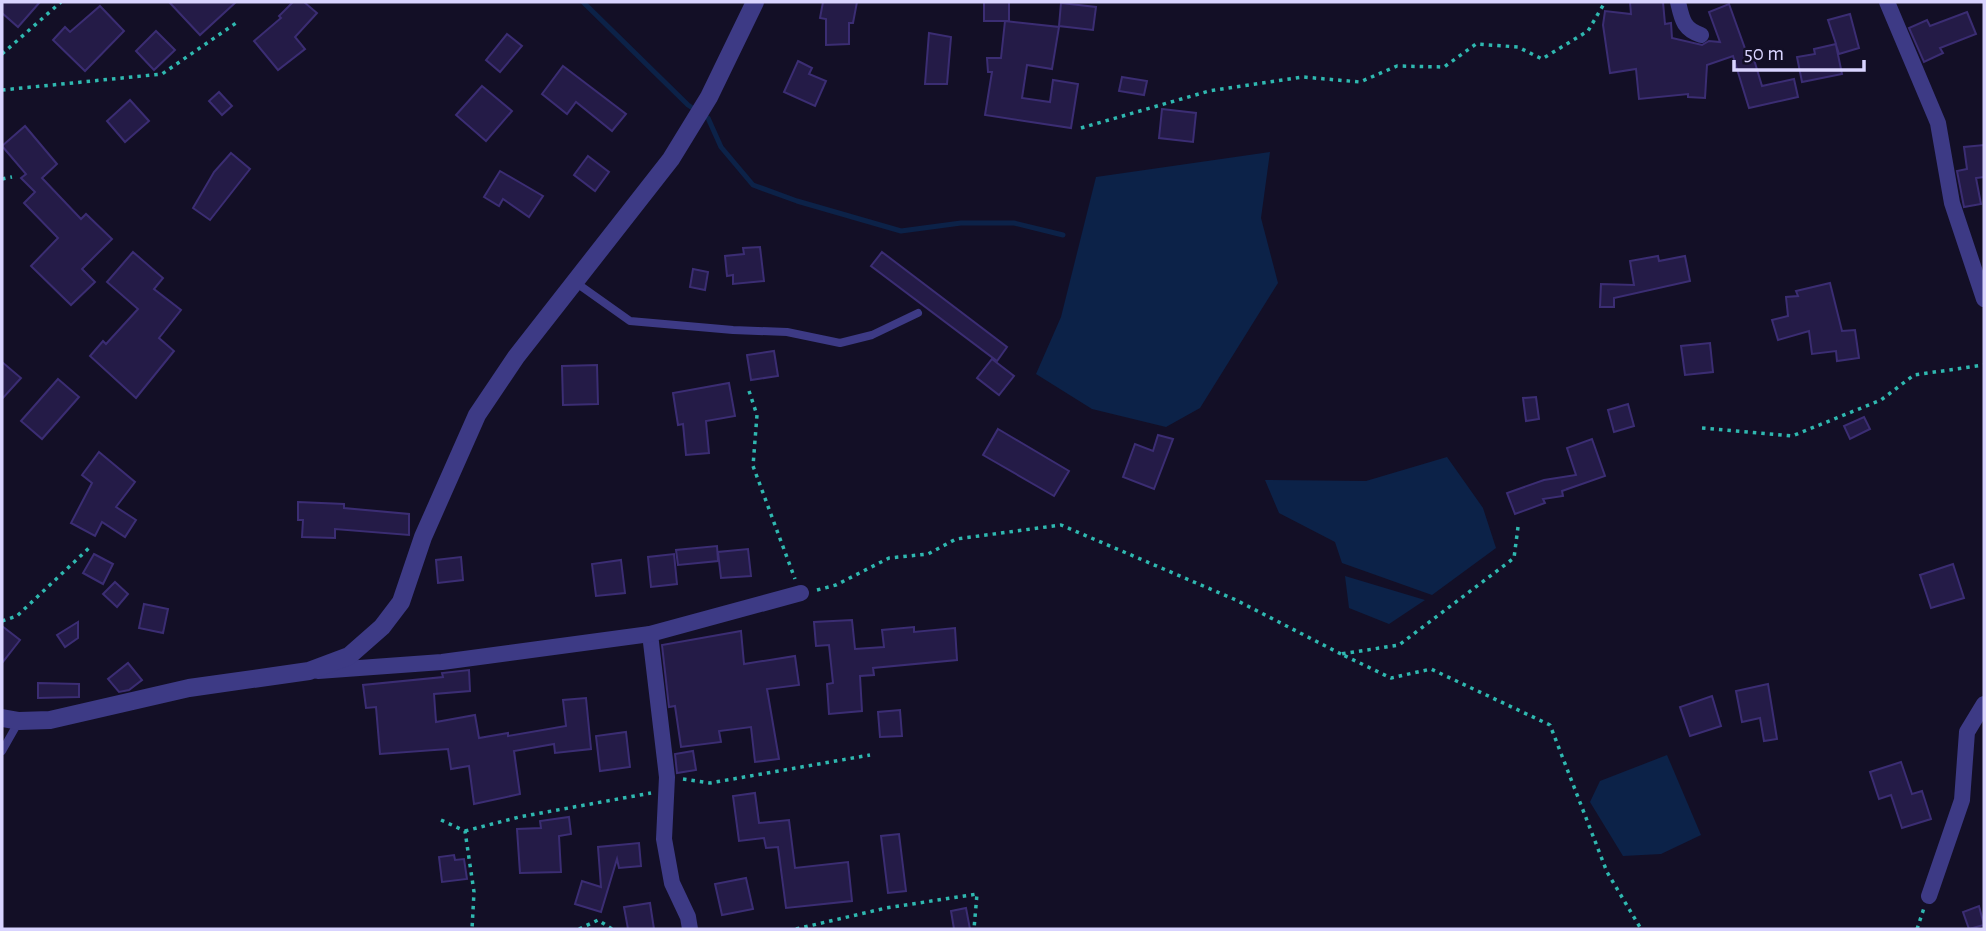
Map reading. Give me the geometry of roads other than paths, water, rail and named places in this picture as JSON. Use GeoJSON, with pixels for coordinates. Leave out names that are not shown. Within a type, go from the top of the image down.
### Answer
{"type":"FeatureCollection","features":[{"type":"Feature","properties":{"kind":"street"},"geometry":{"type":"LineString","coordinates":[[309,671],[349,656],[382,627],[401,602],[433,512],[477,415],[516,357],[649,191],[696,121],[755,2]]}},
{"type":"Feature","properties":{"kind":"street"},"geometry":{"type":"LineString","coordinates":[[1678,2],[1682,20],[1689,31],[1701,36]]}},
{"type":"Feature","properties":{"kind":"street"},"geometry":{"type":"LineString","coordinates":[[1887,2],[1938,123],[1951,202],[1984,299]]}},
{"type":"Feature","properties":{"kind":"street"},"geometry":{"type":"LineString","coordinates":[[11,720],[50,720],[202,686],[309,671],[442,662],[650,634],[801,593]]}},
{"type":"Feature","properties":{"kind":"street"},"geometry":{"type":"LineString","coordinates":[[650,634],[667,782],[664,839],[672,883],[688,917],[690,929]]}},
{"type":"Feature","properties":{"kind":"street"},"geometry":{"type":"LineString","coordinates":[[1929,896],[1962,800],[1967,732],[1984,704]]}},
{"type":"Feature","properties":{"kind":"lane"},"geometry":{"type":"LineString","coordinates":[[575,282],[630,321],[787,332],[840,343],[872,335],[918,313]]}},
{"type":"Feature","properties":{"kind":"lane"},"geometry":{"type":"LineString","coordinates":[[2,751],[11,720]]}},
{"type":"Feature","properties":{"kind":"water"},"geometry":{"type":"Polygon","coordinates":[[[1270,152],[1261,218],[1278,283],[1200,408],[1166,427],[1092,409],[1036,374],[1061,317],[1096,177],[1270,152]]]}},
{"type":"Feature","properties":{"kind":"water"},"geometry":{"type":"Polygon","coordinates":[[[1447,457],[1483,508],[1496,548],[1432,595],[1342,563],[1335,542],[1279,513],[1265,480],[1366,481],[1447,457]]]}},
{"type":"Feature","properties":{"kind":"water"},"geometry":{"type":"Polygon","coordinates":[[[1345,576],[1425,600],[1389,624],[1349,608],[1345,576]]]}},
{"type":"Feature","properties":{"kind":"water"},"geometry":{"type":"Polygon","coordinates":[[[1667,755],[1701,835],[1661,854],[1623,856],[1590,802],[1600,781],[1667,755]]]}},
{"type":"Feature","properties":{"kind":"waterway"},"geometry":{"type":"LineString","coordinates":[[583,2],[688,105],[708,118],[721,147],[753,185],[797,201],[901,231],[961,223],[1014,223],[1063,235]]}}]}
